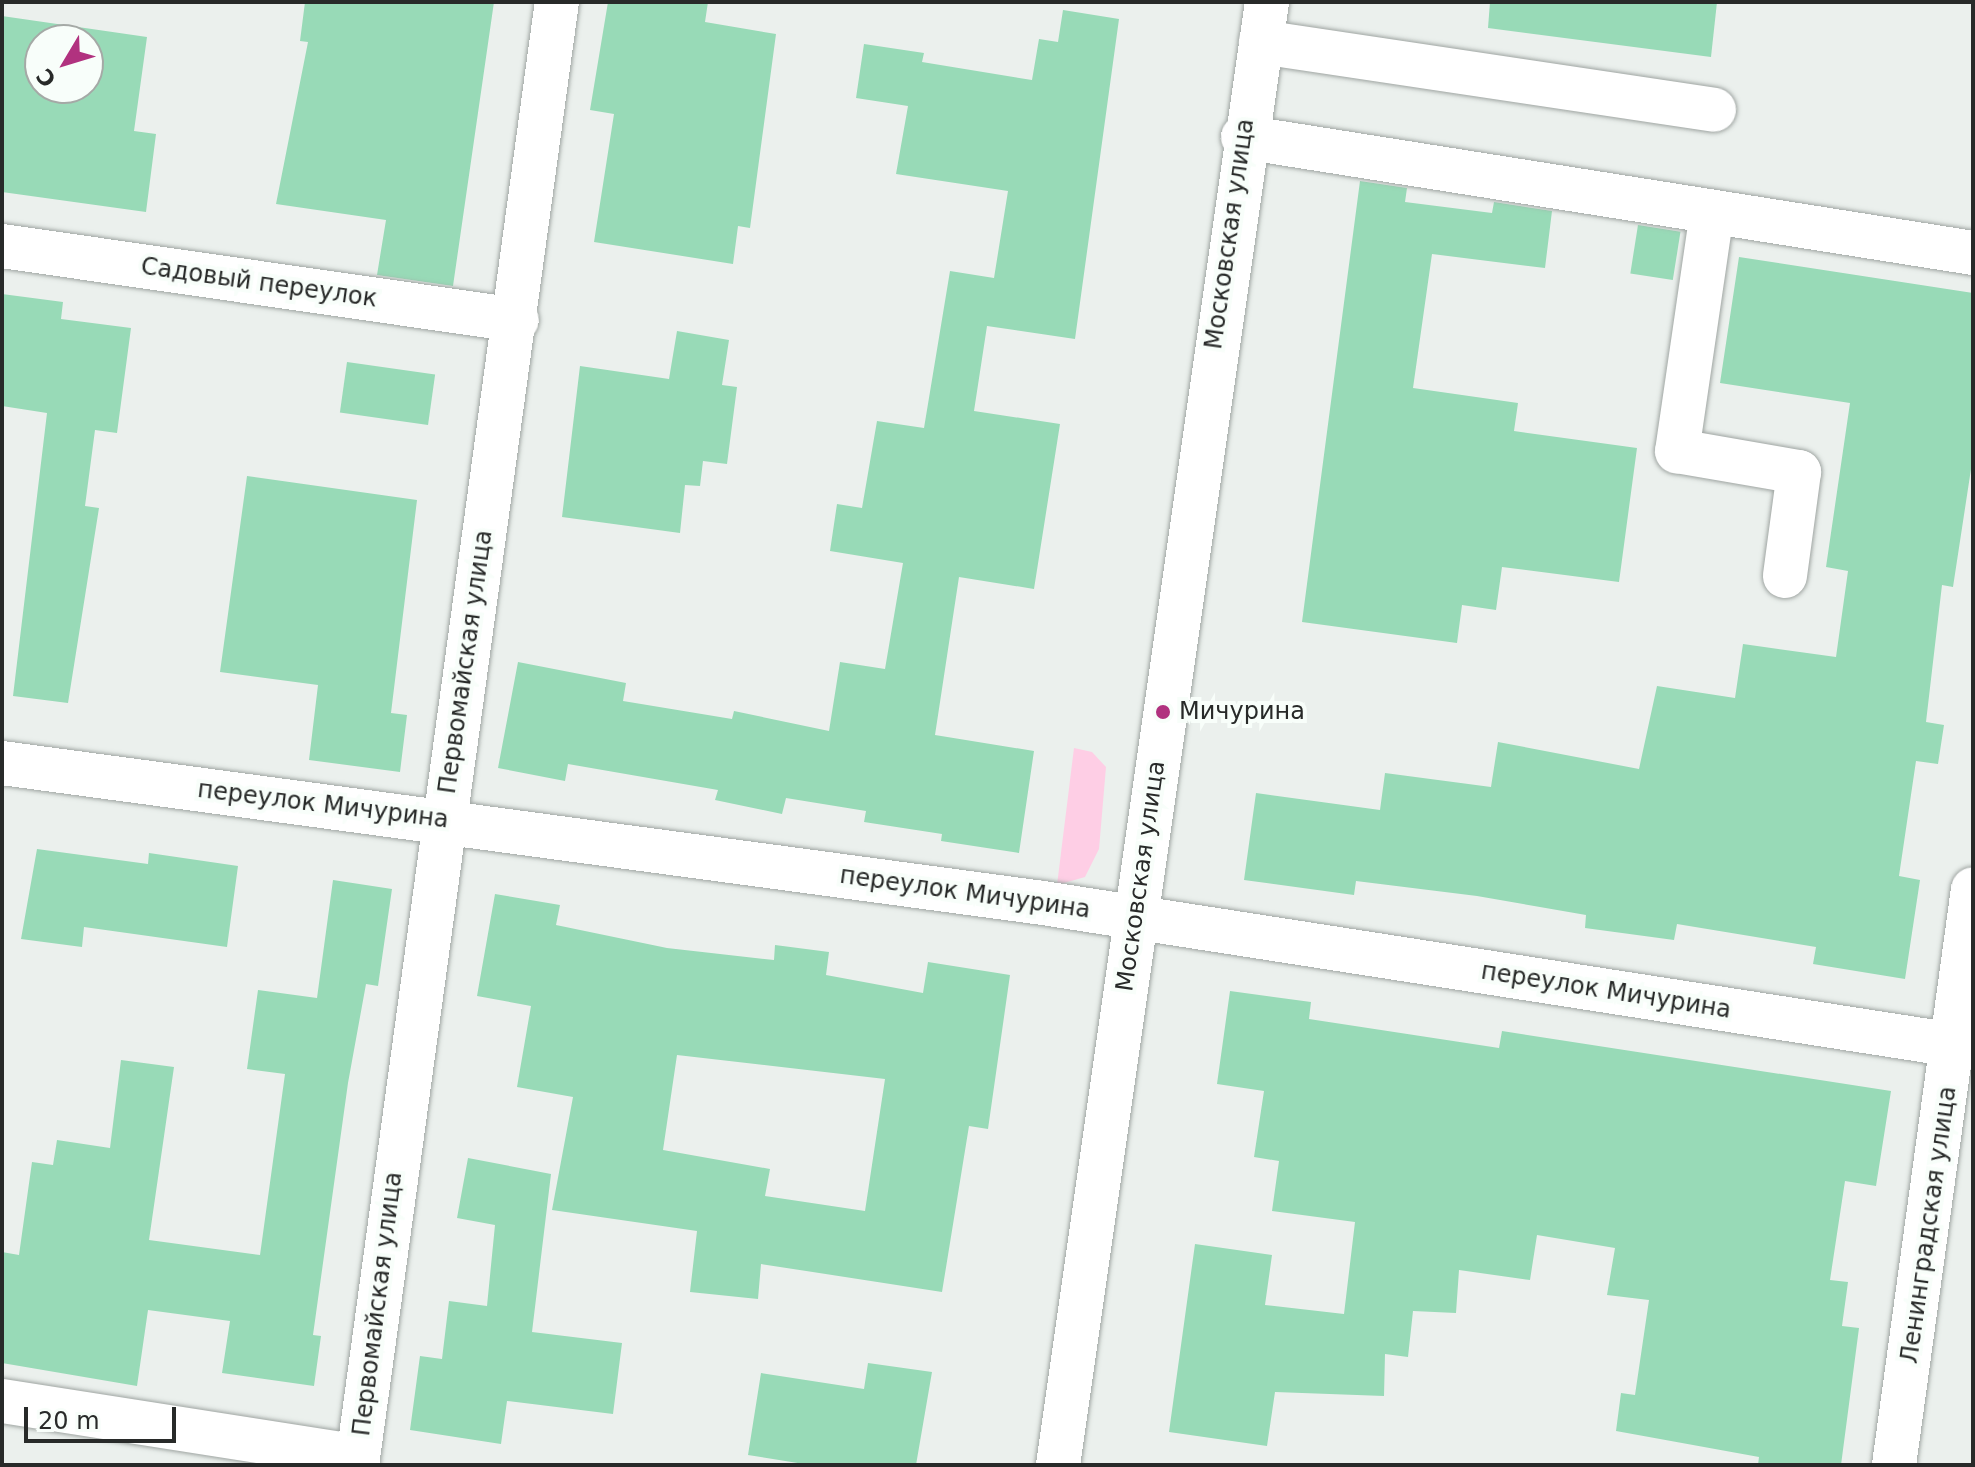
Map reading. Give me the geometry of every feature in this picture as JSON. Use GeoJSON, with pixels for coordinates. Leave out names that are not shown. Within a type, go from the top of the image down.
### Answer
{"type":"FeatureCollection","features":[{"type":"Feature","properties":{"kind":"street","name":"Первомайская улица"},"geometry":{"type":"LineString","coordinates":[[358,1461],[442,820],[517,320],[557,2]]}},
{"type":"Feature","properties":{"kind":"street"},"geometry":{"type":"LineString","coordinates":[[1264,22],[1714,110]]}},
{"type":"Feature","properties":{"kind":"street","name":"Московская улица"},"geometry":{"type":"LineString","coordinates":[[1058,1465],[1243,137],[1264,22]]}},
{"type":"Feature","properties":{"kind":"street"},"geometry":{"type":"LineString","coordinates":[[1243,137],[1973,253]]}},
{"type":"Feature","properties":{"kind":"street"},"geometry":{"type":"LineString","coordinates":[[1712,212],[1677,451],[1799,472],[1785,576]]}},
{"type":"Feature","properties":{"kind":"street","name":"Садовый переулок"},"geometry":{"type":"LineString","coordinates":[[2,246],[517,320]]}},
{"type":"Feature","properties":{"kind":"street","name":"переулок Мичурина"},"geometry":{"type":"LineString","coordinates":[[2,763],[442,820],[1134,918],[1964,1047]]}},
{"type":"Feature","properties":{"kind":"street","name":"Ленинградская улица"},"geometry":{"type":"LineString","coordinates":[[1894,1465],[1964,1047],[1973,889]]}},
{"type":"Feature","properties":{"kind":"street"},"geometry":{"type":"LineString","coordinates":[[2,1401],[358,1461]]}},
{"type":"Feature","properties":{"kind":"shaded area"},"geometry":{"type":"Polygon","coordinates":[[[1074,748],[1092,752],[1106,767],[1099,849],[1085,877],[1057,885],[1074,748]]]}},
{"type":"Feature","properties":{"kind":"building"},"geometry":{"type":"Polygon","coordinates":[[[305,2],[494,2],[453,286],[377,275],[386,220],[276,204],[308,42],[300,41],[305,2]]]}},
{"type":"Feature","properties":{"kind":"building"},"geometry":{"type":"Polygon","coordinates":[[[608,2],[708,2],[705,22],[776,34],[750,228],[738,226],[733,264],[594,242],[614,114],[590,110],[608,2]]]}},
{"type":"Feature","properties":{"kind":"building"},"geometry":{"type":"Polygon","coordinates":[[[1490,2],[1717,2],[1711,57],[1488,28],[1490,2]]]}},
{"type":"Feature","properties":{"kind":"building"},"geometry":{"type":"Polygon","coordinates":[[[1063,10],[1119,19],[1075,339],[987,326],[974,411],[1060,424],[1034,589],[959,577],[935,735],[1034,751],[1019,853],[941,841],[942,834],[864,822],[866,811],[786,798],[782,814],[715,800],[718,790],[568,764],[565,781],[498,768],[518,662],[626,683],[623,701],[732,719],[734,711],[829,731],[840,662],[885,669],[903,563],[830,551],[837,504],[862,508],[877,421],[924,428],[950,271],[994,278],[1008,191],[896,174],[908,106],[856,98],[864,44],[924,53],[922,62],[1032,80],[1039,39],[1058,42],[1063,10]]]}},
{"type":"Feature","properties":{"kind":"building"},"geometry":{"type":"Polygon","coordinates":[[[2,16],[57,24],[24,24],[24,104],[104,104],[104,31],[147,37],[134,131],[156,134],[146,212],[2,192],[2,16]]]}},
{"type":"Feature","properties":{"kind":"building"},"geometry":{"type":"Polygon","coordinates":[[[1360,181],[1407,188],[1405,202],[1492,213],[1494,202],[1552,211],[1545,268],[1432,254],[1413,388],[1518,403],[1514,431],[1637,448],[1619,582],[1502,567],[1496,610],[1462,605],[1457,643],[1302,622],[1360,181]]]}},
{"type":"Feature","properties":{"kind":"building"},"geometry":{"type":"Polygon","coordinates":[[[1638,225],[1680,232],[1673,280],[1630,273],[1638,225]]]}},
{"type":"Feature","properties":{"kind":"building"},"geometry":{"type":"Polygon","coordinates":[[[1739,257],[1973,293],[1973,456],[1953,587],[1942,585],[1926,722],[1944,725],[1938,764],[1916,761],[1899,876],[1920,880],[1905,979],[1813,964],[1816,947],[1677,924],[1674,940],[1585,928],[1586,915],[1477,896],[1356,881],[1354,895],[1244,880],[1256,793],[1380,810],[1385,773],[1491,787],[1498,742],[1639,769],[1657,686],[1735,698],[1743,644],[1836,657],[1848,571],[1826,567],[1850,403],[1720,383],[1739,257]]]}},
{"type":"Feature","properties":{"kind":"building"},"geometry":{"type":"Polygon","coordinates":[[[2,294],[63,302],[61,319],[131,328],[117,433],[95,430],[85,506],[99,508],[68,703],[13,696],[47,413],[2,406],[2,294]]]}},
{"type":"Feature","properties":{"kind":"building"},"geometry":{"type":"Polygon","coordinates":[[[677,331],[729,340],[722,385],[737,387],[727,464],[703,461],[700,486],[685,485],[680,533],[562,517],[580,366],[669,379],[677,331]]]}},
{"type":"Feature","properties":{"kind":"building"},"geometry":{"type":"Polygon","coordinates":[[[347,362],[435,374],[428,425],[340,413],[347,362]]]}},
{"type":"Feature","properties":{"kind":"building"},"geometry":{"type":"Polygon","coordinates":[[[247,476],[417,500],[391,713],[407,715],[400,772],[309,760],[318,685],[220,672],[247,476]]]}},
{"type":"Feature","properties":{"kind":"building"},"geometry":{"type":"Polygon","coordinates":[[[37,849],[148,864],[149,853],[238,866],[227,947],[84,927],[82,947],[21,939],[37,849]]]}},
{"type":"Feature","properties":{"kind":"building"},"geometry":{"type":"Polygon","coordinates":[[[333,880],[392,889],[378,986],[366,984],[348,1083],[313,1335],[321,1336],[314,1386],[222,1373],[230,1321],[148,1310],[137,1386],[2,1363],[2,1252],[19,1255],[32,1162],[53,1165],[57,1140],[110,1148],[121,1060],[174,1067],[149,1240],[260,1255],[285,1074],[247,1069],[258,990],[317,998],[333,880]]]}},
{"type":"Feature","properties":{"kind":"building"},"geometry":{"type":"Polygon","coordinates":[[[495,894],[560,905],[556,925],[667,948],[774,960],[775,945],[829,952],[826,975],[923,993],[928,962],[1010,975],[988,1129],[969,1126],[942,1292],[761,1264],[758,1299],[690,1292],[697,1231],[552,1210],[573,1097],[517,1087],[531,1006],[477,996],[495,894]],[[677,1055],[663,1150],[770,1169],[765,1196],[865,1211],[885,1079],[677,1055]]]}},
{"type":"Feature","properties":{"kind":"building"},"geometry":{"type":"Polygon","coordinates":[[[1230,991],[1311,1002],[1309,1019],[1499,1048],[1502,1031],[1891,1091],[1876,1186],[1845,1181],[1830,1280],[1848,1282],[1842,1326],[1859,1328],[1841,1465],[1758,1465],[1759,1457],[1616,1431],[1621,1393],[1635,1395],[1649,1300],[1607,1295],[1615,1248],[1537,1235],[1530,1280],[1459,1270],[1456,1313],[1413,1311],[1408,1357],[1385,1354],[1384,1396],[1275,1392],[1267,1446],[1169,1432],[1195,1244],[1272,1255],[1265,1305],[1344,1314],[1355,1222],[1272,1211],[1279,1161],[1254,1157],[1264,1091],[1217,1084],[1230,991]]]}},
{"type":"Feature","properties":{"kind":"building"},"geometry":{"type":"Polygon","coordinates":[[[468,1158],[551,1174],[532,1332],[622,1343],[613,1414],[507,1401],[501,1444],[410,1430],[420,1356],[442,1359],[449,1301],[487,1306],[495,1225],[457,1218],[468,1158]]]}},
{"type":"Feature","properties":{"kind":"building"},"geometry":{"type":"Polygon","coordinates":[[[868,1363],[932,1372],[916,1465],[810,1465],[748,1455],[761,1373],[864,1389],[868,1363]]]}},
{"type":"Feature","properties":{"kind":"place","name":"Мичурина"},"geometry":{"type":"Point","coordinates":[1163,712]}}]}
